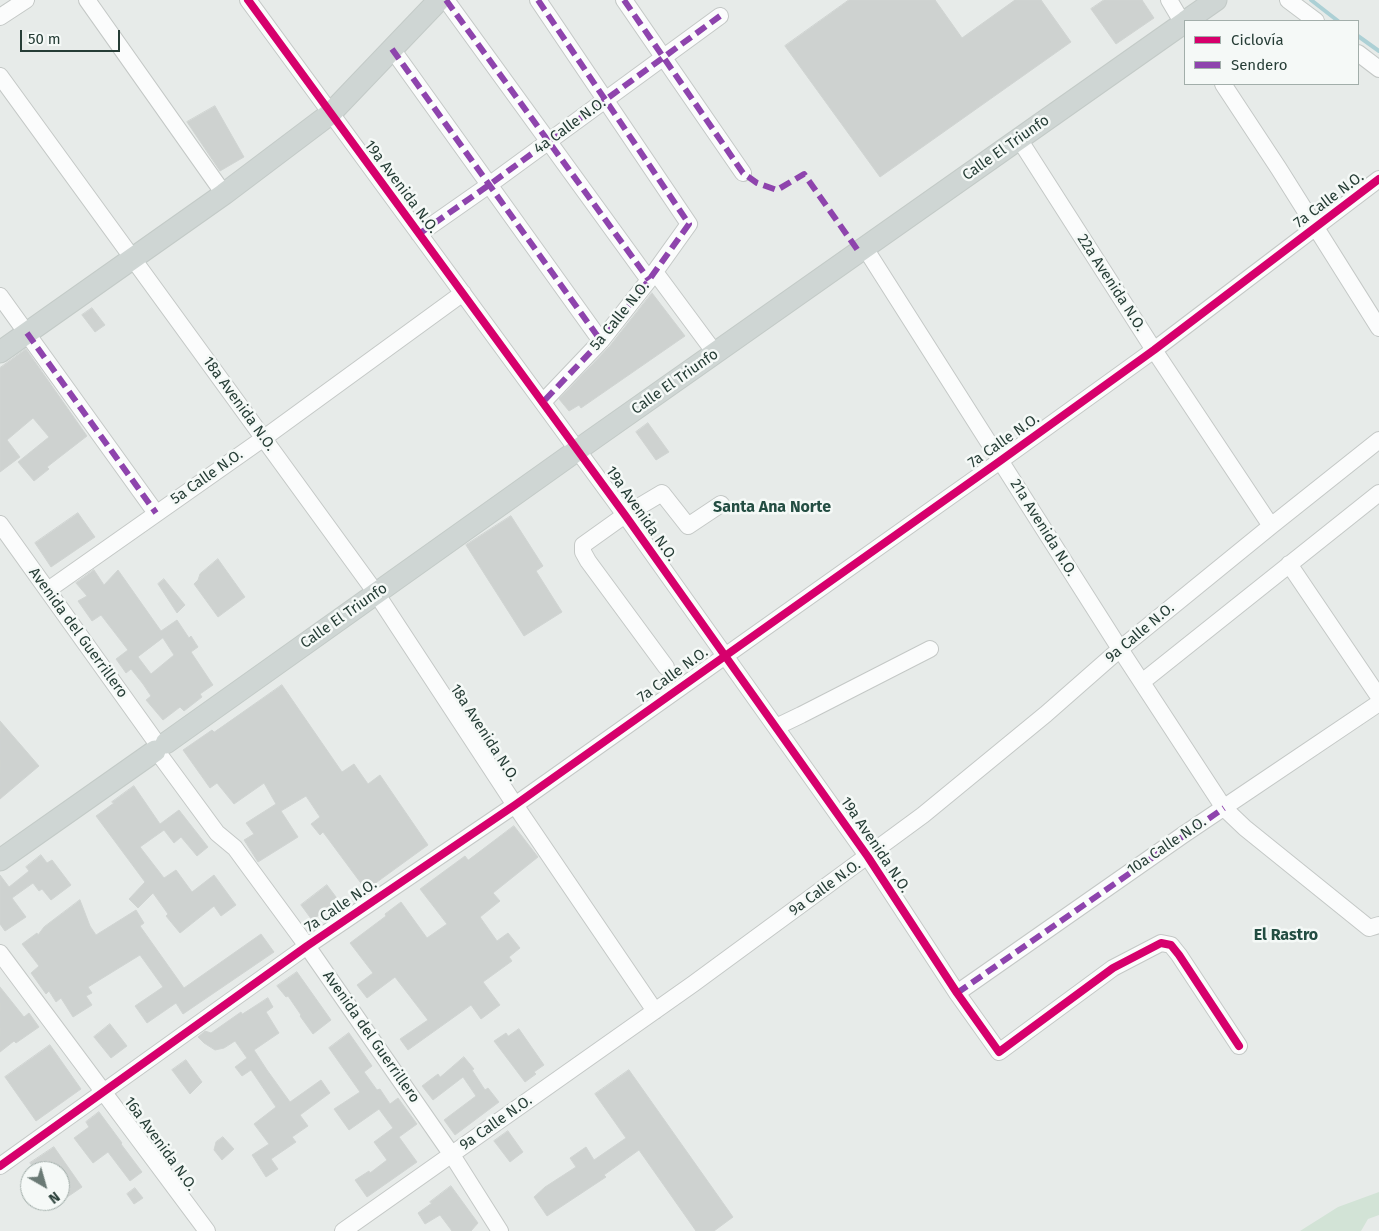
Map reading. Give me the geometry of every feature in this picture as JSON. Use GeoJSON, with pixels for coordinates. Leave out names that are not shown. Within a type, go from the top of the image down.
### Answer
{"type":"FeatureCollection","features":[{"type":"Feature","properties":{"kind":"main road"},"geometry":{"type":"LineString","coordinates":[[0,352],[134,259],[330,114],[438,0]]}},
{"type":"Feature","properties":{"kind":"main road","name":"Calle El Triunfo"},"geometry":{"type":"LineString","coordinates":[[1190,20],[1216,0]]}},
{"type":"Feature","properties":{"kind":"main road","name":"Calle El Triunfo"},"geometry":{"type":"LineString","coordinates":[[0,860],[715,353],[1184,25]]}},
{"type":"Feature","properties":{"kind":"street"},"geometry":{"type":"LineString","coordinates":[[0,16],[26,0]]}},
{"type":"Feature","properties":{"kind":"street"},"geometry":{"type":"LineString","coordinates":[[87,0],[224,194]]}},
{"type":"Feature","properties":{"kind":"street","name":"19a Avenida N.O."},"geometry":{"type":"LineString","coordinates":[[248,0],[418,234],[579,450],[868,856],[957,993],[999,1052],[1113,968],[1161,943],[1171,945],[1179,955],[1239,1046]]}},
{"type":"Feature","properties":{"kind":"street"},"geometry":{"type":"LineString","coordinates":[[446,0],[549,141],[652,276],[715,353]]}},
{"type":"Feature","properties":{"kind":"street"},"geometry":{"type":"LineString","coordinates":[[538,0],[606,100]]}},
{"type":"Feature","properties":{"kind":"street"},"geometry":{"type":"LineString","coordinates":[[624,0],[743,173]]}},
{"type":"Feature","properties":{"kind":"street"},"geometry":{"type":"LineString","coordinates":[[1169,0],[1184,22]]}},
{"type":"Feature","properties":{"kind":"street"},"geometry":{"type":"LineString","coordinates":[[1288,0],[1315,20]]}},
{"type":"Feature","properties":{"kind":"street","name":"4a Calle N.O."},"geometry":{"type":"LineString","coordinates":[[418,234],[489,185],[720,16]]}},
{"type":"Feature","properties":{"kind":"street"},"geometry":{"type":"LineString","coordinates":[[392,49],[601,341]]}},
{"type":"Feature","properties":{"kind":"street"},"geometry":{"type":"LineString","coordinates":[[1359,54],[1379,69]]}},
{"type":"Feature","properties":{"kind":"street","name":"18a Avenida N.O."},"geometry":{"type":"LineString","coordinates":[[0,76],[376,593],[515,805],[655,1011]]}},
{"type":"Feature","properties":{"kind":"street"},"geometry":{"type":"LineString","coordinates":[[1224,85],[1379,328]]}},
{"type":"Feature","properties":{"kind":"street","name":"5a Calle N.O."},"geometry":{"type":"LineString","coordinates":[[543,402],[601,341],[652,276],[689,224],[606,100]]}},
{"type":"Feature","properties":{"kind":"street","name":"22a Avenida N.O."},"geometry":{"type":"LineString","coordinates":[[1019,139],[1154,350],[1271,526]]}},
{"type":"Feature","properties":{"kind":"street","name":"7a Calle N.O."},"geometry":{"type":"LineString","coordinates":[[0,1166],[308,946],[515,805],[1000,461],[1154,350],[1379,179]]}},
{"type":"Feature","properties":{"kind":"street","name":"21a Avenida N.O."},"geometry":{"type":"LineString","coordinates":[[865,248],[1120,650],[1224,808],[1245,828],[1369,928],[1379,925]]}},
{"type":"Feature","properties":{"kind":"street","name":"5a Calle N.O."},"geometry":{"type":"LineString","coordinates":[[48,590],[264,438],[463,293]]}},
{"type":"Feature","properties":{"kind":"street"},"geometry":{"type":"LineString","coordinates":[[0,296],[156,513]]}},
{"type":"Feature","properties":{"kind":"street","name":"9a Calle N.O."},"geometry":{"type":"LineString","coordinates":[[343,1231],[655,1011],[922,816],[1046,714],[1120,650],[1379,440]]}},
{"type":"Feature","properties":{"kind":"street"},"geometry":{"type":"LineString","coordinates":[[666,667],[583,552],[583,545],[625,515],[662,493],[688,526],[721,504]]}},
{"type":"Feature","properties":{"kind":"street"},"geometry":{"type":"LineString","coordinates":[[1142,682],[1379,493]]}},
{"type":"Feature","properties":{"kind":"street","name":"Avenida del Guerrillero"},"geometry":{"type":"LineString","coordinates":[[0,524],[161,747],[218,833],[235,848],[308,946],[452,1154],[500,1231]]}},
{"type":"Feature","properties":{"kind":"street"},"geometry":{"type":"LineString","coordinates":[[1289,564],[1379,697]]}},
{"type":"Feature","properties":{"kind":"street"},"geometry":{"type":"LineString","coordinates":[[776,726],[930,649]]}},
{"type":"Feature","properties":{"kind":"street","name":"10a Calle N.O."},"geometry":{"type":"LineString","coordinates":[[957,993],[1379,703]]}},
{"type":"Feature","properties":{"kind":"street","name":"16a Avenida N.O."},"geometry":{"type":"LineString","coordinates":[[0,953],[104,1090],[207,1231]]}},
{"type":"Feature","properties":{"kind":"green space"},"geometry":{"type":"Polygon","coordinates":[[[1379,1192],[1379,1215],[1368,1219],[1361,1231],[1300,1231],[1338,1207],[1379,1192]]]}},
{"type":"Feature","properties":{"kind":"building"},"geometry":{"type":"Polygon","coordinates":[[[849,0],[935,0],[962,38],[1015,0],[1041,0],[1071,42],[880,177],[785,46],[849,0]]]}},
{"type":"Feature","properties":{"kind":"building"},"geometry":{"type":"Polygon","coordinates":[[[1104,0],[1142,0],[1154,18],[1116,44],[1091,9],[1104,0]]]}},
{"type":"Feature","properties":{"kind":"building"},"geometry":{"type":"Polygon","coordinates":[[[215,106],[244,157],[220,171],[187,122],[215,106]]]}},
{"type":"Feature","properties":{"kind":"building"},"geometry":{"type":"Polygon","coordinates":[[[652,293],[685,336],[581,408],[579,405],[569,411],[559,399],[609,347],[652,293]]]}},
{"type":"Feature","properties":{"kind":"building"},"geometry":{"type":"Polygon","coordinates":[[[92,308],[105,325],[95,332],[82,315],[92,308]]]}},
{"type":"Feature","properties":{"kind":"building"},"geometry":{"type":"Polygon","coordinates":[[[26,349],[87,436],[47,467],[49,469],[34,481],[18,462],[49,437],[33,418],[7,440],[20,457],[0,472],[0,368],[26,349]]]}},
{"type":"Feature","properties":{"kind":"building"},"geometry":{"type":"Polygon","coordinates":[[[648,423],[669,452],[656,460],[636,432],[648,423]]]}},
{"type":"Feature","properties":{"kind":"building"},"geometry":{"type":"Polygon","coordinates":[[[78,513],[95,537],[51,567],[35,543],[78,513]]]}},
{"type":"Feature","properties":{"kind":"building"},"geometry":{"type":"Polygon","coordinates":[[[511,516],[543,566],[536,571],[562,612],[524,636],[466,545],[511,516]]]}},
{"type":"Feature","properties":{"kind":"building"},"geometry":{"type":"Polygon","coordinates":[[[218,559],[245,597],[218,617],[194,584],[200,574],[218,559]]]}},
{"type":"Feature","properties":{"kind":"building"},"geometry":{"type":"Polygon","coordinates":[[[94,570],[104,585],[118,570],[161,631],[177,620],[189,638],[191,636],[198,647],[191,652],[213,685],[200,694],[202,697],[184,711],[180,707],[163,720],[146,700],[151,696],[143,684],[131,669],[126,673],[116,659],[128,650],[101,615],[92,621],[78,601],[87,596],[76,583],[94,570]],[[163,638],[138,657],[151,674],[174,655],[163,638]]]}},
{"type":"Feature","properties":{"kind":"building"},"geometry":{"type":"Polygon","coordinates":[[[164,579],[185,605],[177,613],[158,584],[164,579]]]}},
{"type":"Feature","properties":{"kind":"building"},"geometry":{"type":"Polygon","coordinates":[[[282,685],[342,772],[354,764],[368,784],[380,775],[428,845],[366,890],[323,832],[320,835],[311,824],[320,817],[306,796],[281,811],[298,837],[258,862],[244,840],[254,834],[246,823],[276,804],[264,783],[234,804],[217,783],[210,788],[183,750],[212,730],[214,732],[282,685]]]}},
{"type":"Feature","properties":{"kind":"building"},"geometry":{"type":"Polygon","coordinates":[[[0,721],[39,766],[0,799],[0,721]]]}},
{"type":"Feature","properties":{"kind":"building"},"geometry":{"type":"Polygon","coordinates":[[[134,786],[160,824],[179,810],[208,847],[197,856],[181,837],[174,843],[164,830],[140,847],[164,878],[176,870],[192,892],[214,875],[236,905],[221,916],[214,906],[180,933],[166,916],[168,914],[153,893],[138,908],[129,899],[145,882],[96,816],[134,786]]]}},
{"type":"Feature","properties":{"kind":"building"},"geometry":{"type":"Polygon","coordinates":[[[514,826],[538,857],[493,893],[500,901],[480,917],[497,941],[508,933],[520,948],[509,957],[512,961],[483,982],[500,1005],[481,1019],[471,1005],[408,1050],[400,1039],[428,1020],[395,977],[367,998],[357,985],[373,973],[350,943],[386,916],[385,914],[401,902],[427,938],[447,924],[420,889],[465,856],[468,860],[514,826]]]}},
{"type":"Feature","properties":{"kind":"building"},"geometry":{"type":"Polygon","coordinates":[[[41,855],[47,863],[52,860],[71,885],[51,900],[42,889],[39,891],[33,883],[12,898],[26,917],[5,931],[0,924],[0,875],[9,887],[29,871],[26,867],[41,855]]]}},
{"type":"Feature","properties":{"kind":"building"},"geometry":{"type":"Polygon","coordinates":[[[327,885],[339,901],[312,920],[301,905],[327,885]]]}},
{"type":"Feature","properties":{"kind":"building"},"geometry":{"type":"Polygon","coordinates":[[[80,900],[90,926],[96,935],[136,910],[144,923],[140,926],[184,988],[261,934],[274,952],[183,1014],[176,1003],[147,1023],[135,1006],[163,987],[140,955],[88,987],[92,993],[86,996],[92,1005],[73,1017],[61,998],[56,1002],[49,991],[46,994],[31,973],[39,966],[22,944],[37,933],[38,935],[44,927],[80,900]]]}},
{"type":"Feature","properties":{"kind":"building"},"geometry":{"type":"Polygon","coordinates":[[[297,972],[331,1020],[313,1034],[288,996],[286,997],[277,986],[297,972]]]}},
{"type":"Feature","properties":{"kind":"building"},"geometry":{"type":"Polygon","coordinates":[[[0,987],[24,1017],[29,1013],[39,1027],[16,1043],[14,1041],[0,1052],[0,987]]]}},
{"type":"Feature","properties":{"kind":"building"},"geometry":{"type":"Polygon","coordinates":[[[268,998],[273,1007],[266,1012],[279,1033],[254,1050],[267,1070],[290,1102],[321,1080],[330,1093],[300,1115],[308,1126],[292,1137],[296,1142],[271,1159],[278,1169],[266,1177],[252,1155],[269,1144],[254,1124],[276,1107],[251,1070],[242,1076],[235,1067],[247,1058],[235,1041],[224,1048],[215,1050],[198,1037],[205,1031],[211,1033],[241,1012],[242,1014],[268,998]]]}},
{"type":"Feature","properties":{"kind":"building"},"geometry":{"type":"Polygon","coordinates":[[[110,1024],[127,1046],[111,1058],[94,1037],[110,1024]]]}},
{"type":"Feature","properties":{"kind":"building"},"geometry":{"type":"Polygon","coordinates":[[[519,1029],[544,1065],[525,1082],[494,1041],[506,1033],[508,1036],[519,1029]]]}},
{"type":"Feature","properties":{"kind":"building"},"geometry":{"type":"Polygon","coordinates":[[[349,1033],[372,1066],[364,1072],[377,1090],[380,1089],[390,1104],[398,1098],[417,1124],[399,1137],[417,1162],[367,1197],[355,1180],[369,1171],[370,1173],[387,1160],[374,1142],[393,1128],[379,1109],[349,1130],[334,1109],[360,1092],[329,1048],[349,1033]]]}},
{"type":"Feature","properties":{"kind":"building"},"geometry":{"type":"Polygon","coordinates":[[[50,1045],[81,1089],[36,1121],[5,1077],[50,1045]]]}},
{"type":"Feature","properties":{"kind":"building"},"geometry":{"type":"Polygon","coordinates":[[[464,1057],[474,1069],[472,1070],[485,1090],[488,1088],[499,1102],[455,1135],[444,1120],[476,1096],[463,1077],[433,1100],[422,1086],[438,1074],[440,1077],[464,1057]]]}},
{"type":"Feature","properties":{"kind":"building"},"geometry":{"type":"Polygon","coordinates":[[[186,1060],[202,1082],[190,1094],[172,1070],[186,1060]]]}},
{"type":"Feature","properties":{"kind":"building"},"geometry":{"type":"Polygon","coordinates":[[[629,1070],[733,1217],[714,1231],[696,1231],[639,1150],[604,1175],[606,1177],[547,1216],[534,1197],[545,1187],[576,1167],[570,1158],[586,1147],[594,1160],[626,1138],[595,1094],[629,1070]]]}},
{"type":"Feature","properties":{"kind":"building"},"geometry":{"type":"Polygon","coordinates":[[[99,1112],[142,1172],[130,1181],[108,1152],[93,1163],[74,1138],[89,1127],[86,1122],[99,1112]]]}},
{"type":"Feature","properties":{"kind":"building"},"geometry":{"type":"Polygon","coordinates":[[[508,1131],[523,1152],[510,1162],[494,1141],[508,1131]]]}},
{"type":"Feature","properties":{"kind":"building"},"geometry":{"type":"Polygon","coordinates":[[[223,1137],[234,1149],[222,1160],[214,1150],[216,1142],[223,1137]]]}},
{"type":"Feature","properties":{"kind":"building"},"geometry":{"type":"Polygon","coordinates":[[[54,1147],[64,1161],[33,1161],[54,1147]]]}},
{"type":"Feature","properties":{"kind":"building"},"geometry":{"type":"Polygon","coordinates":[[[70,1170],[82,1187],[70,1195],[70,1170]]]}},
{"type":"Feature","properties":{"kind":"building"},"geometry":{"type":"Polygon","coordinates":[[[451,1186],[478,1223],[471,1231],[452,1231],[440,1215],[425,1224],[418,1213],[451,1186]]]}},
{"type":"Feature","properties":{"kind":"building"},"geometry":{"type":"Polygon","coordinates":[[[135,1188],[143,1198],[134,1204],[127,1194],[135,1188]]]}},
{"type":"Feature","properties":{"kind":"waterway"},"geometry":{"type":"LineString","coordinates":[[1311,0],[1337,20]]}},
{"type":"Feature","properties":{"kind":"waterway"},"geometry":{"type":"LineString","coordinates":[[1359,37],[1379,51]]}},
{"type":"Feature","properties":{"kind":"marked path"},"geometry":{"type":"LineString","coordinates":[[446,0],[649,280]]}},
{"type":"Feature","properties":{"kind":"marked path"},"geometry":{"type":"LineString","coordinates":[[538,0],[689,224],[649,280],[601,341],[543,402]]}},
{"type":"Feature","properties":{"kind":"marked path"},"geometry":{"type":"LineString","coordinates":[[624,0],[743,173],[757,183],[777,190],[804,174],[859,252]]}},
{"type":"Feature","properties":{"kind":"marked path"},"geometry":{"type":"LineString","coordinates":[[419,234],[720,16]]}},
{"type":"Feature","properties":{"kind":"marked path"},"geometry":{"type":"LineString","coordinates":[[392,49],[601,341]]}},
{"type":"Feature","properties":{"kind":"marked path"},"geometry":{"type":"LineString","coordinates":[[27,333],[156,513]]}},
{"type":"Feature","properties":{"kind":"marked path"},"geometry":{"type":"LineString","coordinates":[[957,993],[1224,808]]}},
{"type":"Feature","properties":{"kind":"cycle path"},"geometry":{"type":"LineString","coordinates":[[248,0],[625,515],[868,857],[957,993],[999,1052],[1113,968],[1161,943],[1171,945],[1179,955],[1239,1046]]}},
{"type":"Feature","properties":{"kind":"cycle path"},"geometry":{"type":"LineString","coordinates":[[0,1166],[307,946],[515,805],[1000,461],[1154,350],[1379,179]]}},
{"type":"Feature","properties":{"kind":"district","name":"Santa Ana Norte"},"geometry":{"type":"Point","coordinates":[772,508]}},
{"type":"Feature","properties":{"kind":"district","name":"El Rastro"},"geometry":{"type":"Point","coordinates":[1286,936]}}]}
